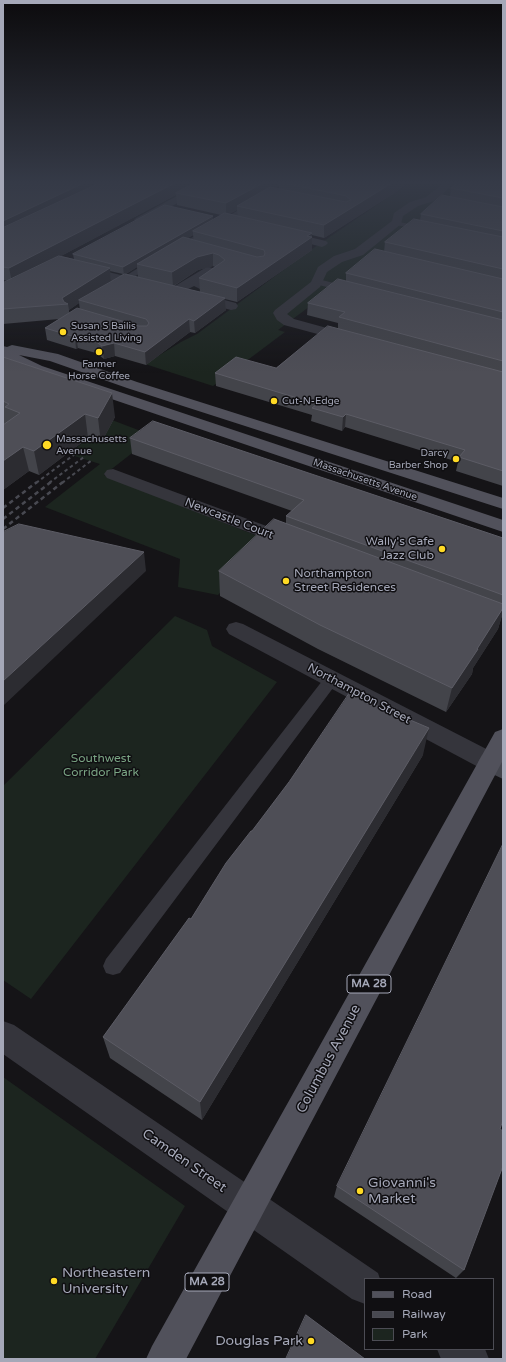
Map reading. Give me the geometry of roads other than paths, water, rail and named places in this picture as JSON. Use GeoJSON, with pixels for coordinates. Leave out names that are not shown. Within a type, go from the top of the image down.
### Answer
{"type":"FeatureCollection","features":[{"type":"Feature","properties":{"kind":"main road","name":"Massachusetts Avenue"},"geometry":{"type":"LineString","coordinates":[[3,349],[53,357],[132,385],[503,504]]}},
{"type":"Feature","properties":{"kind":"main road","name":"Massachusetts Avenue"},"geometry":{"type":"LineString","coordinates":[[3,349],[20,362],[37,369],[503,526]]}},
{"type":"Feature","properties":{"kind":"main road","name":"Columbus Avenue"},"geometry":{"type":"LineString","coordinates":[[165,1359],[249,1206],[496,766],[503,738]]}},
{"type":"Feature","properties":{"kind":"street"},"geometry":{"type":"LineString","coordinates":[[361,342],[294,323],[283,318],[280,314],[283,309],[318,282],[320,272],[326,266],[338,259],[359,252],[366,247]]}},
{"type":"Feature","properties":{"kind":"street"},"geometry":{"type":"LineString","coordinates":[[359,252],[372,256]]}},
{"type":"Feature","properties":{"kind":"street"},"geometry":{"type":"LineString","coordinates":[[70,266],[232,306]]}},
{"type":"Feature","properties":{"kind":"street","name":"Newcastle Court"},"geometry":{"type":"LineString","coordinates":[[113,474],[308,548]]}},
{"type":"Feature","properties":{"kind":"street","name":"Northampton Street"},"geometry":{"type":"LineString","coordinates":[[236,629],[496,766]]}},
{"type":"Feature","properties":{"kind":"street","name":"Camden Street"},"geometry":{"type":"LineString","coordinates":[[3,1036],[364,1285]]}},
{"type":"Feature","properties":{"kind":"street"},"geometry":{"type":"LineString","coordinates":[[457,1350],[470,1359]]}},
{"type":"Feature","properties":{"kind":"lane"},"geometry":{"type":"LineString","coordinates":[[108,290],[182,247]]}},
{"type":"Feature","properties":{"kind":"lane"},"geometry":{"type":"LineString","coordinates":[[185,247],[197,250]]}},
{"type":"Feature","properties":{"kind":"lane"},"geometry":{"type":"LineString","coordinates":[[318,282],[357,292]]}},
{"type":"Feature","properties":{"kind":"lane"},"geometry":{"type":"LineString","coordinates":[[113,966],[331,680]]}},
{"type":"Feature","properties":{"kind":"railway"},"geometry":{"type":"LineString","coordinates":[[36,483],[75,454]]}},
{"type":"Feature","properties":{"kind":"railway"},"geometry":{"type":"LineString","coordinates":[[49,483],[84,457]]}},
{"type":"Feature","properties":{"kind":"railway"},"geometry":{"type":"LineString","coordinates":[[62,483],[92,460]]}},
{"type":"Feature","properties":{"kind":"railway"},"geometry":{"type":"LineString","coordinates":[[3,508],[37,482]]}},
{"type":"Feature","properties":{"kind":"railway"},"geometry":{"type":"LineString","coordinates":[[3,519],[51,482]]}},
{"type":"Feature","properties":{"kind":"railway"},"geometry":{"type":"LineString","coordinates":[[3,529],[63,482]]}},
{"type":"Feature","properties":{"kind":"place","name":"Susan S Bailis Assisted Living"},"geometry":{"type":"Point","coordinates":[63,332]}},
{"type":"Feature","properties":{"kind":"place","name":"Farmer Horse Coffee"},"geometry":{"type":"Point","coordinates":[99,352]}},
{"type":"Feature","properties":{"kind":"place","name":"Cut-N-Edge"},"geometry":{"type":"Point","coordinates":[274,401]}},
{"type":"Feature","properties":{"kind":"place","name":"Massachusetts Avenue"},"geometry":{"type":"Point","coordinates":[47,445]}},
{"type":"Feature","properties":{"kind":"place","name":"Darcy Barber Shop"},"geometry":{"type":"Point","coordinates":[456,459]}},
{"type":"Feature","properties":{"kind":"place","name":"Wally's Cafe Jazz Club"},"geometry":{"type":"Point","coordinates":[442,549]}},
{"type":"Feature","properties":{"kind":"place","name":"Northampton Street Residences"},"geometry":{"type":"Point","coordinates":[286,581]}},
{"type":"Feature","properties":{"kind":"place","name":"Giovanni's Market"},"geometry":{"type":"Point","coordinates":[360,1191]}},
{"type":"Feature","properties":{"kind":"place","name":"Northeastern University"},"geometry":{"type":"Point","coordinates":[54,1281]}},
{"type":"Feature","properties":{"kind":"place","name":"Douglas Park"},"geometry":{"type":"Point","coordinates":[311,1341]}},
{"type":"Feature","properties":{"kind":"park label","name":"Southwest Corridor Park"},"geometry":{"type":"Point","coordinates":[101,766]}}]}
